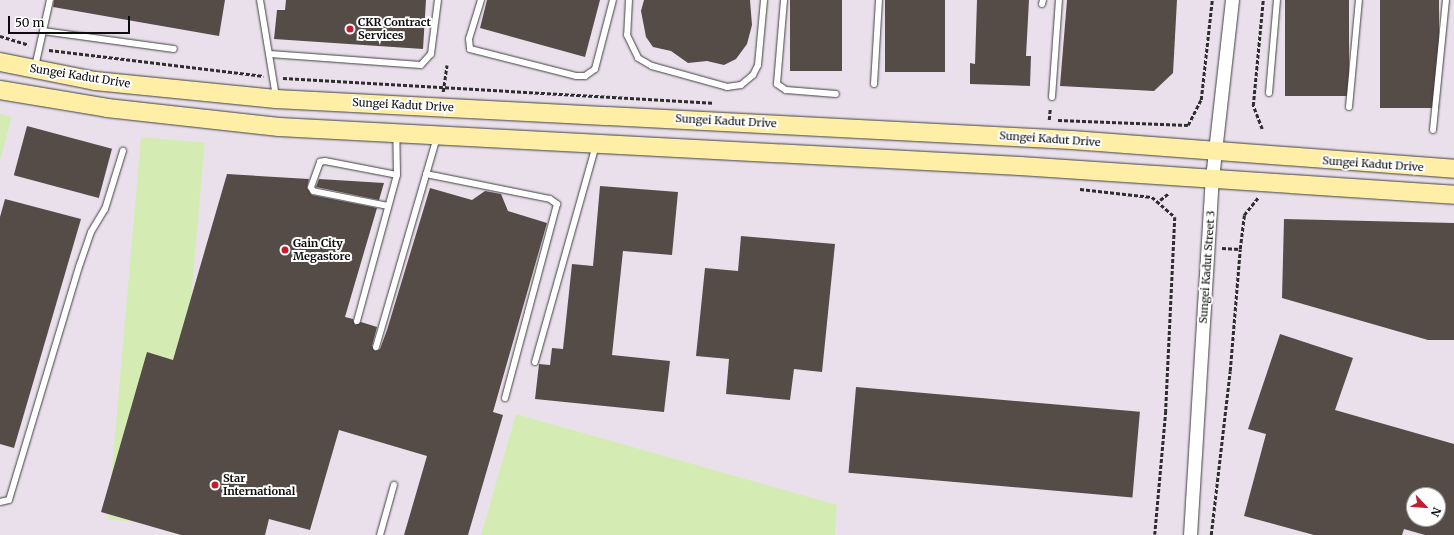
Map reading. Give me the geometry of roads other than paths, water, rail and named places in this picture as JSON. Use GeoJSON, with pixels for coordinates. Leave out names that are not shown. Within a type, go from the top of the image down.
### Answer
{"type":"FeatureCollection","features":[{"type":"Feature","properties":{"kind":"main road","name":"Sungei Kadut Drive"},"geometry":{"type":"LineString","coordinates":[[0,62],[95,81],[276,99],[1041,138],[1454,169]]}},
{"type":"Feature","properties":{"kind":"main road"},"geometry":{"type":"LineString","coordinates":[[0,90],[107,108],[279,127],[438,134],[1212,178],[1454,196]]}},
{"type":"Feature","properties":{"kind":"street","name":"Sungei Kadut Street 3"},"geometry":{"type":"LineString","coordinates":[[1190,535],[1214,152],[1232,0]]}},
{"type":"Feature","properties":{"kind":"lane"},"geometry":{"type":"LineString","coordinates":[[34,69],[50,0]]}},
{"type":"Feature","properties":{"kind":"lane"},"geometry":{"type":"LineString","coordinates":[[260,0],[270,54],[276,99]]}},
{"type":"Feature","properties":{"kind":"lane"},"geometry":{"type":"LineString","coordinates":[[270,54],[421,65],[431,54],[438,0]]}},
{"type":"Feature","properties":{"kind":"lane"},"geometry":{"type":"LineString","coordinates":[[481,0],[469,39],[470,49],[576,76],[585,76],[595,69],[613,0]]}},
{"type":"Feature","properties":{"kind":"lane"},"geometry":{"type":"LineString","coordinates":[[629,0],[627,35],[638,58],[652,66],[727,87],[741,85],[753,75],[758,65],[764,0]]}},
{"type":"Feature","properties":{"kind":"lane"},"geometry":{"type":"LineString","coordinates":[[784,0],[777,84],[786,90],[836,94]]}},
{"type":"Feature","properties":{"kind":"lane"},"geometry":{"type":"LineString","coordinates":[[874,84],[879,0]]}},
{"type":"Feature","properties":{"kind":"lane"},"geometry":{"type":"LineString","coordinates":[[1052,97],[1059,0]]}},
{"type":"Feature","properties":{"kind":"lane"},"geometry":{"type":"LineString","coordinates":[[1269,94],[1277,0]]}},
{"type":"Feature","properties":{"kind":"lane"},"geometry":{"type":"LineString","coordinates":[[1349,107],[1359,0]]}},
{"type":"Feature","properties":{"kind":"lane"},"geometry":{"type":"LineString","coordinates":[[1434,130],[1446,0]]}},
{"type":"Feature","properties":{"kind":"lane"},"geometry":{"type":"LineString","coordinates":[[43,31],[174,49]]}},
{"type":"Feature","properties":{"kind":"lane"},"geometry":{"type":"LineString","coordinates":[[357,321],[397,175],[396,132]]}},
{"type":"Feature","properties":{"kind":"lane"},"geometry":{"type":"LineString","coordinates":[[376,347],[438,134]]}},
{"type":"Feature","properties":{"kind":"lane"},"geometry":{"type":"LineString","coordinates":[[535,362],[596,144]]}},
{"type":"Feature","properties":{"kind":"lane"},"geometry":{"type":"LineString","coordinates":[[0,502],[9,500],[80,264],[91,232],[105,209],[123,152]]}},
{"type":"Feature","properties":{"kind":"lane"},"geometry":{"type":"LineString","coordinates":[[388,206],[314,191],[311,187],[320,162],[325,160],[397,175]]}},
{"type":"Feature","properties":{"kind":"lane"},"geometry":{"type":"LineString","coordinates":[[426,174],[550,199],[557,204],[505,398]]}},
{"type":"Feature","properties":{"kind":"lane"},"geometry":{"type":"LineString","coordinates":[[380,535],[394,485]]}},
{"type":"Feature","properties":{"kind":"place","name":"CKR Contract Services"},"geometry":{"type":"Point","coordinates":[350,29]}},
{"type":"Feature","properties":{"kind":"place","name":"Gain City Megastore"},"geometry":{"type":"Point","coordinates":[285,250]}},
{"type":"Feature","properties":{"kind":"place","name":"Star International"},"geometry":{"type":"Point","coordinates":[215,485]}}]}
